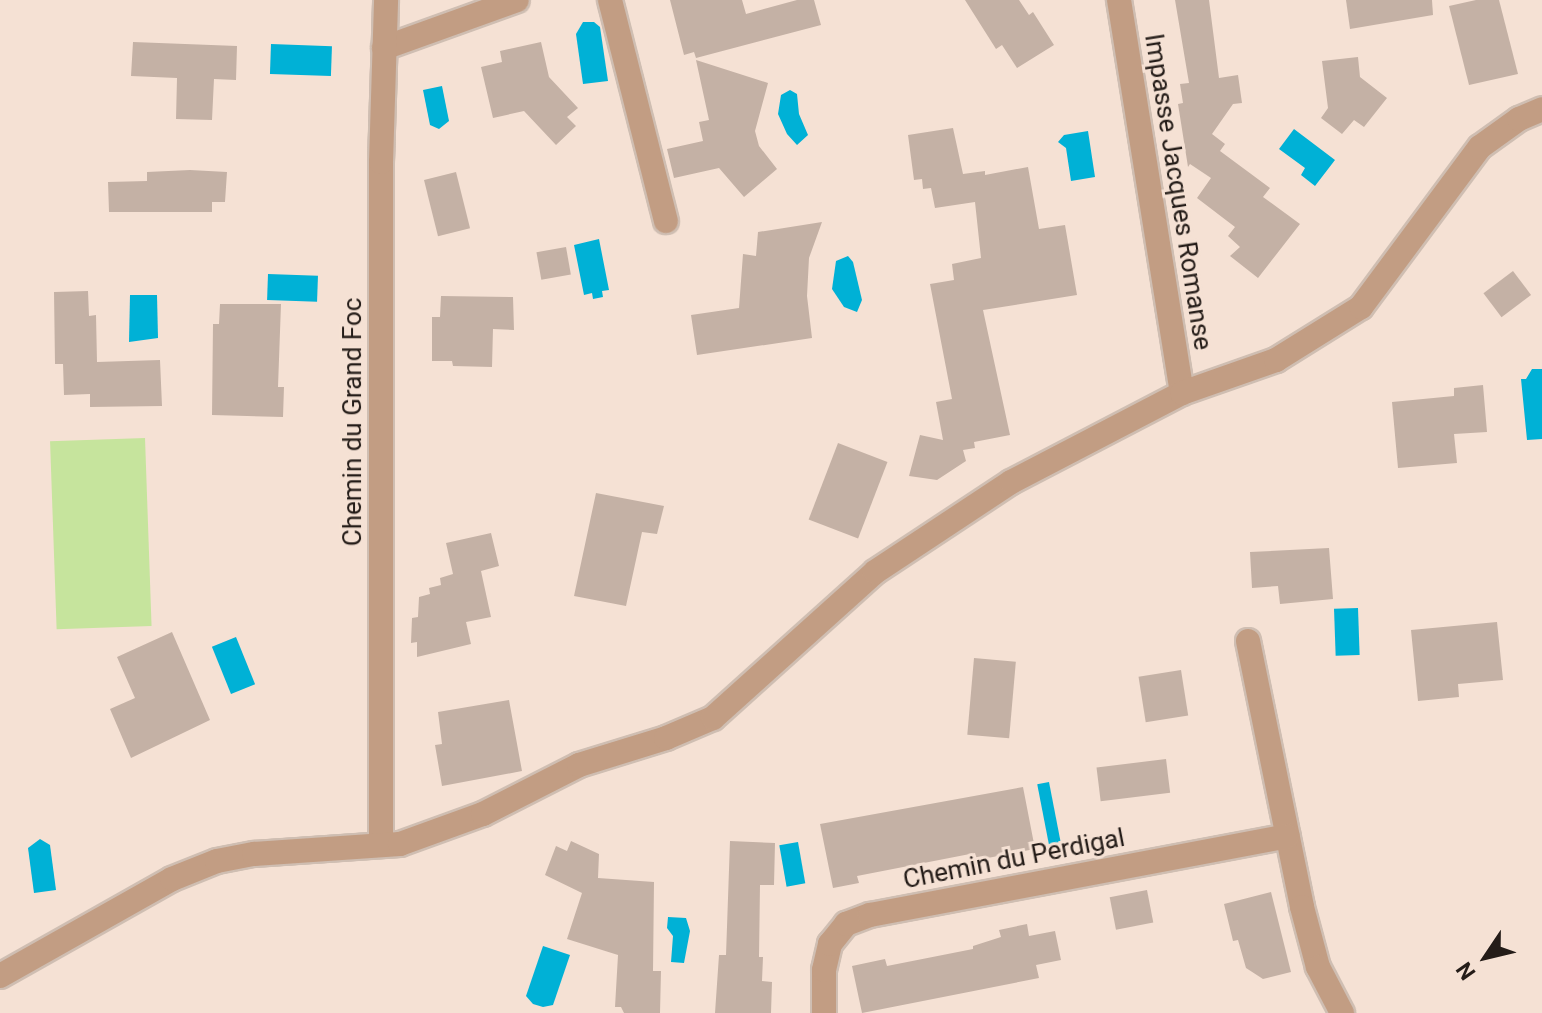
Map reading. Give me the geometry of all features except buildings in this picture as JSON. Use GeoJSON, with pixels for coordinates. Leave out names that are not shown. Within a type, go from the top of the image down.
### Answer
{"type":"FeatureCollection","features":[{"type":"Feature","properties":{"kind":"street","name":"Chemin du Grand Foc"},"geometry":{"type":"LineString","coordinates":[[381,845],[386,0]]}},
{"type":"Feature","properties":{"kind":"street"},"geometry":{"type":"LineString","coordinates":[[384,48],[517,0]]}},
{"type":"Feature","properties":{"kind":"street"},"geometry":{"type":"LineString","coordinates":[[610,0],[666,221]]}},
{"type":"Feature","properties":{"kind":"street","name":"Impasse Jacques Romanse"},"geometry":{"type":"LineString","coordinates":[[1119,0],[1182,393]]}},
{"type":"Feature","properties":{"kind":"street"},"geometry":{"type":"LineString","coordinates":[[0,976],[172,879],[217,861],[254,854],[400,844],[483,814],[579,765],[666,738],[713,718],[875,572],[1011,482],[1182,393],[1276,360],[1361,307],[1480,147],[1519,119],[1542,109]]}},
{"type":"Feature","properties":{"kind":"street"},"geometry":{"type":"LineString","coordinates":[[1248,641],[1318,967],[1342,1013]]}},
{"type":"Feature","properties":{"kind":"street","name":"Chemin du Perdigal"},"geometry":{"type":"LineString","coordinates":[[824,1013],[824,970],[830,944],[846,924],[870,915],[1288,836]]}},
{"type":"Feature","properties":{"kind":"green space"},"geometry":{"type":"Polygon","coordinates":[[[145,438],[152,626],[57,629],[50,441],[145,438]]]}},
{"type":"Feature","properties":{"kind":"water"},"geometry":{"type":"Polygon","coordinates":[[[583,22],[594,22],[600,27],[608,81],[583,84],[576,34],[583,22]]]}},
{"type":"Feature","properties":{"kind":"water"},"geometry":{"type":"Polygon","coordinates":[[[271,44],[332,46],[331,76],[270,74],[271,44]]]}},
{"type":"Feature","properties":{"kind":"water"},"geometry":{"type":"Polygon","coordinates":[[[442,86],[449,121],[439,129],[430,125],[423,90],[442,86]]]}},
{"type":"Feature","properties":{"kind":"water"},"geometry":{"type":"Polygon","coordinates":[[[790,90],[797,94],[799,114],[808,135],[797,145],[787,134],[778,114],[781,95],[790,90]]]}},
{"type":"Feature","properties":{"kind":"water"},"geometry":{"type":"Polygon","coordinates":[[[1294,129],[1335,160],[1315,186],[1301,175],[1305,168],[1279,149],[1294,129]]]}},
{"type":"Feature","properties":{"kind":"water"},"geometry":{"type":"Polygon","coordinates":[[[1088,131],[1095,177],[1071,181],[1066,148],[1058,142],[1064,135],[1088,131]]]}},
{"type":"Feature","properties":{"kind":"water"},"geometry":{"type":"Polygon","coordinates":[[[599,239],[609,290],[602,291],[603,297],[593,299],[592,293],[584,295],[574,245],[599,239]]]}},
{"type":"Feature","properties":{"kind":"water"},"geometry":{"type":"Polygon","coordinates":[[[848,256],[853,262],[862,300],[857,312],[844,307],[832,289],[836,261],[848,256]]]}},
{"type":"Feature","properties":{"kind":"water"},"geometry":{"type":"Polygon","coordinates":[[[268,274],[318,276],[317,302],[267,300],[268,274]]]}},
{"type":"Feature","properties":{"kind":"water"},"geometry":{"type":"Polygon","coordinates":[[[130,295],[157,295],[158,338],[129,342],[130,295]]]}},
{"type":"Feature","properties":{"kind":"water"},"geometry":{"type":"Polygon","coordinates":[[[1532,369],[1542,369],[1542,439],[1527,440],[1521,379],[1526,379],[1532,369]]]}},
{"type":"Feature","properties":{"kind":"water"},"geometry":{"type":"Polygon","coordinates":[[[1358,608],[1360,655],[1336,656],[1334,609],[1358,608]]]}},
{"type":"Feature","properties":{"kind":"water"},"geometry":{"type":"Polygon","coordinates":[[[236,637],[255,684],[231,694],[212,647],[236,637]]]}},
{"type":"Feature","properties":{"kind":"water"},"geometry":{"type":"Polygon","coordinates":[[[1049,782],[1061,842],[1049,844],[1037,784],[1049,782]]]}},
{"type":"Feature","properties":{"kind":"water"},"geometry":{"type":"Polygon","coordinates":[[[40,839],[50,845],[56,890],[34,893],[28,848],[40,839]]]}},
{"type":"Feature","properties":{"kind":"water"},"geometry":{"type":"Polygon","coordinates":[[[798,842],[805,883],[787,887],[779,845],[798,842]]]}},
{"type":"Feature","properties":{"kind":"water"},"geometry":{"type":"Polygon","coordinates":[[[668,917],[686,918],[690,931],[684,963],[671,962],[673,936],[667,928],[668,917]]]}},
{"type":"Feature","properties":{"kind":"water"},"geometry":{"type":"Polygon","coordinates":[[[543,946],[570,955],[553,1005],[543,1007],[533,1004],[526,996],[543,946]]]}}]}
